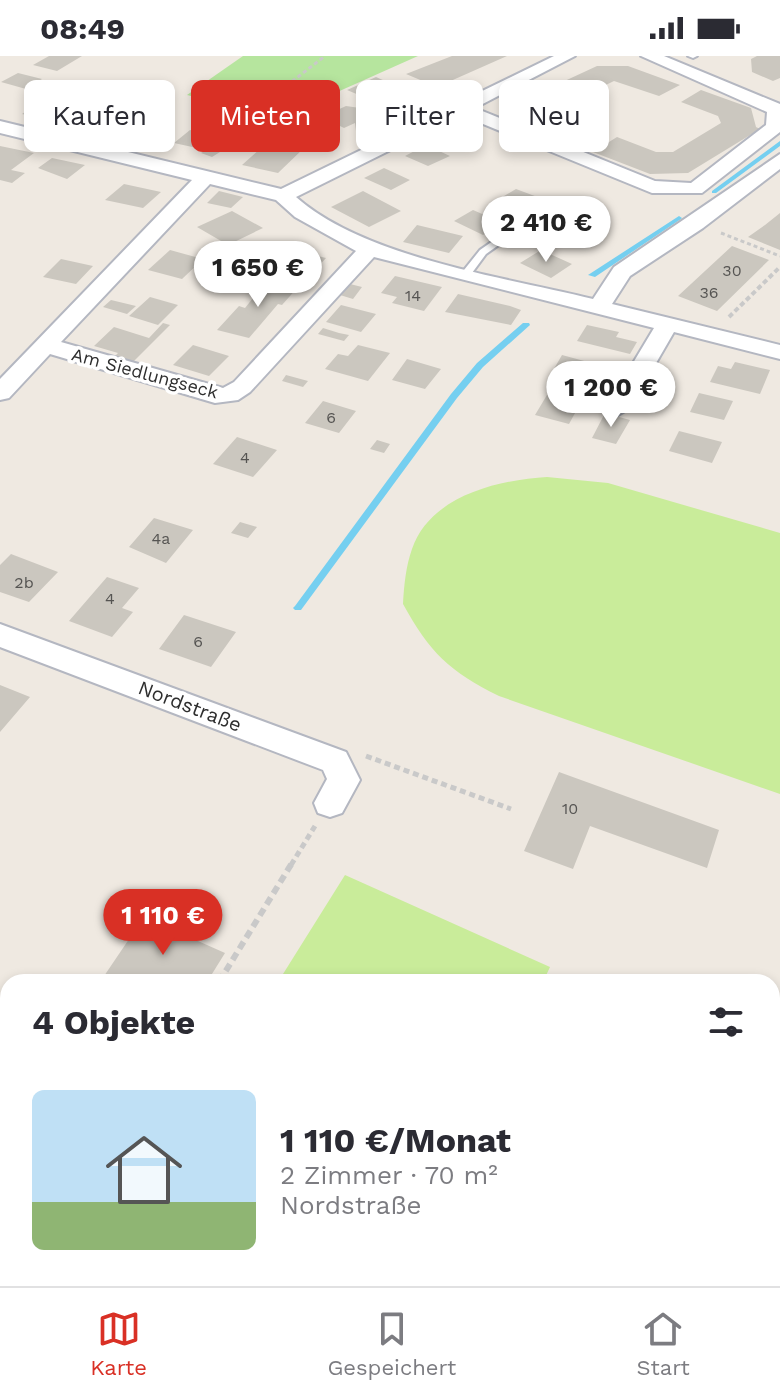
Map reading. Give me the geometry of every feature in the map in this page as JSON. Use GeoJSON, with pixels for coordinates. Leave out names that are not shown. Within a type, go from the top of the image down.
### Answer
{"type":"FeatureCollection","features":[{"type":"Feature","properties":{"kind":"street"},"geometry":{"type":"LineString","coordinates":[[483,98],[567,56]]}},
{"type":"Feature","properties":{"kind":"street"},"geometry":{"type":"LineString","coordinates":[[483,118],[652,187],[695,189],[775,127],[778,108],[649,56]]}},
{"type":"Feature","properties":{"kind":"street"},"geometry":{"type":"LineString","coordinates":[[0,127],[283,196],[302,213],[369,250],[780,352]]}},
{"type":"Feature","properties":{"kind":"street"},"geometry":{"type":"LineString","coordinates":[[283,196],[373,152]]}},
{"type":"Feature","properties":{"kind":"street"},"geometry":{"type":"LineString","coordinates":[[598,308],[622,272],[696,224],[780,160]]}},
{"type":"Feature","properties":{"kind":"street","name":"Am Siedlungseck"},"geometry":{"type":"LineString","coordinates":[[206,177],[45,345],[215,396],[229,395],[242,387],[369,250]]}},
{"type":"Feature","properties":{"kind":"street"},"geometry":{"type":"LineString","coordinates":[[618,408],[667,325]]}},
{"type":"Feature","properties":{"kind":"street"},"geometry":{"type":"LineString","coordinates":[[0,393],[45,345]]}},
{"type":"Feature","properties":{"kind":"street","name":"Nordstraße"},"geometry":{"type":"LineString","coordinates":[[0,635],[335,761]]}},
{"type":"Feature","properties":{"kind":"street"},"geometry":{"type":"LineString","coordinates":[[330,803],[344,780],[335,761]]}},
{"type":"Feature","properties":{"kind":"lane"},"geometry":{"type":"LineString","coordinates":[[465,275],[483,252],[526,222]]}},
{"type":"Feature","properties":{"kind":"path"},"geometry":{"type":"LineString","coordinates":[[294,80],[325,56]]}},
{"type":"Feature","properties":{"kind":"path"},"geometry":{"type":"LineString","coordinates":[[696,224],[780,256]]}},
{"type":"Feature","properties":{"kind":"path"},"geometry":{"type":"LineString","coordinates":[[740,323],[727,320],[780,267]]}},
{"type":"Feature","properties":{"kind":"path"},"geometry":{"type":"LineString","coordinates":[[335,761],[371,755],[511,809]]}},
{"type":"Feature","properties":{"kind":"path"},"geometry":{"type":"LineString","coordinates":[[224,974],[330,803]]}},
{"type":"Feature","properties":{"kind":"green space"},"geometry":{"type":"Polygon","coordinates":[[[243,56],[418,56],[364,80],[356,80],[356,84],[340,91],[340,80],[209,80],[243,56]]]}},
{"type":"Feature","properties":{"kind":"green space"},"geometry":{"type":"Polygon","coordinates":[[[547,477],[608,483],[780,533],[780,794],[499,696],[454,669],[422,636],[403,604],[408,562],[421,531],[434,516],[468,494],[508,482],[547,477]]]}},
{"type":"Feature","properties":{"kind":"green space"},"geometry":{"type":"Polygon","coordinates":[[[345,875],[550,967],[547,974],[283,974],[345,875]]]}},
{"type":"Feature","properties":{"kind":"building"},"geometry":{"type":"Polygon","coordinates":[[[49,56],[82,56],[57,71],[33,65],[49,56]]]}},
{"type":"Feature","properties":{"kind":"building"},"geometry":{"type":"Polygon","coordinates":[[[452,56],[507,56],[453,80],[420,80],[406,74],[452,56]]]}},
{"type":"Feature","properties":{"kind":"building"},"geometry":{"type":"Polygon","coordinates":[[[780,56],[780,78],[773,81],[752,72],[751,59],[780,56]]]}},
{"type":"Feature","properties":{"kind":"building"},"geometry":{"type":"Polygon","coordinates":[[[597,66],[628,66],[680,85],[659,96],[614,81],[609,83],[609,80],[567,80],[597,66]]]}},
{"type":"Feature","properties":{"kind":"building"},"geometry":{"type":"Polygon","coordinates":[[[18,73],[42,79],[24,80],[24,88],[1,82],[18,73]]]}},
{"type":"Feature","properties":{"kind":"building"},"geometry":{"type":"Polygon","coordinates":[[[701,90],[751,108],[756,127],[760,129],[688,173],[650,174],[593,152],[609,152],[609,142],[617,137],[656,152],[673,152],[721,123],[718,116],[681,102],[701,90]]]}},
{"type":"Feature","properties":{"kind":"building"},"geometry":{"type":"Polygon","coordinates":[[[356,107],[356,131],[355,123],[344,128],[340,126],[340,109],[356,107]]]}},
{"type":"Feature","properties":{"kind":"building"},"geometry":{"type":"Polygon","coordinates":[[[190,130],[191,130],[191,147],[175,142],[190,130]]]}},
{"type":"Feature","properties":{"kind":"building"},"geometry":{"type":"Polygon","coordinates":[[[0,146],[34,153],[11,170],[25,173],[12,183],[0,180],[0,146]]]}},
{"type":"Feature","properties":{"kind":"building"},"geometry":{"type":"Polygon","coordinates":[[[203,152],[220,152],[212,157],[203,152]]]}},
{"type":"Feature","properties":{"kind":"building"},"geometry":{"type":"Polygon","coordinates":[[[257,152],[300,152],[278,173],[242,165],[257,152]]]}},
{"type":"Feature","properties":{"kind":"building"},"geometry":{"type":"Polygon","coordinates":[[[413,152],[441,152],[450,156],[428,166],[405,156],[413,152]]]}},
{"type":"Feature","properties":{"kind":"building"},"geometry":{"type":"Polygon","coordinates":[[[52,158],[85,165],[67,179],[38,168],[52,158]]]}},
{"type":"Feature","properties":{"kind":"building"},"geometry":{"type":"Polygon","coordinates":[[[384,168],[410,180],[391,190],[364,178],[384,168]]]}},
{"type":"Feature","properties":{"kind":"building"},"geometry":{"type":"Polygon","coordinates":[[[124,184],[161,192],[143,208],[105,200],[124,184]]]}},
{"type":"Feature","properties":{"kind":"building"},"geometry":{"type":"Polygon","coordinates":[[[516,189],[540,198],[517,213],[494,202],[516,189]]]}},
{"type":"Feature","properties":{"kind":"building"},"geometry":{"type":"Polygon","coordinates":[[[219,191],[243,197],[231,208],[207,203],[219,191]]]}},
{"type":"Feature","properties":{"kind":"building"},"geometry":{"type":"Polygon","coordinates":[[[363,191],[401,211],[369,227],[331,207],[363,191]]]}},
{"type":"Feature","properties":{"kind":"building"},"geometry":{"type":"Polygon","coordinates":[[[473,210],[503,223],[483,235],[454,221],[473,210]]]}},
{"type":"Feature","properties":{"kind":"building"},"geometry":{"type":"Polygon","coordinates":[[[232,211],[263,228],[228,245],[197,227],[232,211]]]}},
{"type":"Feature","properties":{"kind":"building"},"geometry":{"type":"Polygon","coordinates":[[[564,212],[593,224],[571,238],[542,226],[564,212]]]}},
{"type":"Feature","properties":{"kind":"building"},"geometry":{"type":"Polygon","coordinates":[[[780,213],[780,250],[748,237],[765,225],[780,213]]]}},
{"type":"Feature","properties":{"kind":"building"},"geometry":{"type":"Polygon","coordinates":[[[417,225],[463,236],[449,253],[403,242],[417,225]]]}},
{"type":"Feature","properties":{"kind":"building"},"geometry":{"type":"Polygon","coordinates":[[[732,246],[769,260],[717,311],[678,296],[732,246]]]}},
{"type":"Feature","properties":{"kind":"building"},"geometry":{"type":"Polygon","coordinates":[[[170,250],[199,258],[196,261],[200,262],[182,279],[148,270],[170,250]]]}},
{"type":"Feature","properties":{"kind":"building"},"geometry":{"type":"Polygon","coordinates":[[[294,250],[326,258],[309,277],[276,269],[294,250]]]}},
{"type":"Feature","properties":{"kind":"building"},"geometry":{"type":"Polygon","coordinates":[[[541,250],[572,264],[551,278],[520,263],[541,250]]]}},
{"type":"Feature","properties":{"kind":"building"},"geometry":{"type":"Polygon","coordinates":[[[244,254],[264,259],[255,269],[234,263],[244,254]]]}},
{"type":"Feature","properties":{"kind":"building"},"geometry":{"type":"Polygon","coordinates":[[[61,259],[93,266],[76,284],[43,277],[61,259]]]}},
{"type":"Feature","properties":{"kind":"building"},"geometry":{"type":"Polygon","coordinates":[[[395,276],[442,287],[424,311],[392,303],[397,297],[381,293],[395,276]]]}},
{"type":"Feature","properties":{"kind":"building"},"geometry":{"type":"Polygon","coordinates":[[[268,279],[298,287],[282,305],[278,304],[249,338],[217,330],[239,306],[245,308],[268,279]]]}},
{"type":"Feature","properties":{"kind":"building"},"geometry":{"type":"Polygon","coordinates":[[[350,284],[362,287],[353,299],[340,295],[350,284]]]}},
{"type":"Feature","properties":{"kind":"building"},"geometry":{"type":"Polygon","coordinates":[[[458,294],[521,310],[511,325],[445,312],[458,294]]]}},
{"type":"Feature","properties":{"kind":"building"},"geometry":{"type":"Polygon","coordinates":[[[150,297],[178,305],[158,325],[129,316],[150,297]]]}},
{"type":"Feature","properties":{"kind":"building"},"geometry":{"type":"Polygon","coordinates":[[[111,300],[136,306],[127,314],[103,307],[111,300]]]}},
{"type":"Feature","properties":{"kind":"building"},"geometry":{"type":"Polygon","coordinates":[[[341,305],[376,314],[361,332],[326,322],[341,305]]]}},
{"type":"Feature","properties":{"kind":"building"},"geometry":{"type":"Polygon","coordinates":[[[163,323],[170,325],[130,365],[111,360],[118,353],[94,346],[114,327],[149,338],[163,323]]]}},
{"type":"Feature","properties":{"kind":"building"},"geometry":{"type":"Polygon","coordinates":[[[587,325],[619,332],[616,337],[637,342],[630,354],[577,341],[587,325]]]}},
{"type":"Feature","properties":{"kind":"building"},"geometry":{"type":"Polygon","coordinates":[[[323,328],[349,335],[344,341],[318,334],[323,328]]]}},
{"type":"Feature","properties":{"kind":"building"},"geometry":{"type":"Polygon","coordinates":[[[193,345],[229,356],[209,376],[173,365],[193,345]]]}},
{"type":"Feature","properties":{"kind":"building"},"geometry":{"type":"Polygon","coordinates":[[[358,345],[390,353],[368,381],[325,369],[338,354],[348,356],[358,345]]]}},
{"type":"Feature","properties":{"kind":"building"},"geometry":{"type":"Polygon","coordinates":[[[562,355],[599,365],[589,384],[551,374],[562,355]]]}},
{"type":"Feature","properties":{"kind":"building"},"geometry":{"type":"Polygon","coordinates":[[[407,359],[441,369],[425,389],[392,380],[407,359]]]}},
{"type":"Feature","properties":{"kind":"building"},"geometry":{"type":"Polygon","coordinates":[[[735,362],[770,370],[760,394],[710,382],[718,366],[731,369],[735,362]]]}},
{"type":"Feature","properties":{"kind":"building"},"geometry":{"type":"Polygon","coordinates":[[[286,375],[308,381],[303,387],[282,381],[286,375]]]}},
{"type":"Feature","properties":{"kind":"building"},"geometry":{"type":"Polygon","coordinates":[[[603,377],[623,382],[615,397],[594,392],[603,377]]]}},
{"type":"Feature","properties":{"kind":"building"},"geometry":{"type":"Polygon","coordinates":[[[699,393],[733,401],[724,420],[690,412],[699,393]]]}},
{"type":"Feature","properties":{"kind":"building"},"geometry":{"type":"Polygon","coordinates":[[[547,395],[580,404],[569,424],[535,415],[547,395]]]}},
{"type":"Feature","properties":{"kind":"building"},"geometry":{"type":"Polygon","coordinates":[[[323,401],[356,411],[339,433],[305,423],[323,401]]]}},
{"type":"Feature","properties":{"kind":"building"},"geometry":{"type":"Polygon","coordinates":[[[605,413],[630,420],[616,444],[592,438],[605,413]]]}},
{"type":"Feature","properties":{"kind":"building"},"geometry":{"type":"Polygon","coordinates":[[[679,431],[722,442],[712,463],[669,451],[679,431]]]}},
{"type":"Feature","properties":{"kind":"building"},"geometry":{"type":"Polygon","coordinates":[[[237,437],[277,450],[253,477],[213,464],[237,437]]]}},
{"type":"Feature","properties":{"kind":"building"},"geometry":{"type":"Polygon","coordinates":[[[377,440],[390,444],[384,453],[370,449],[377,440]]]}},
{"type":"Feature","properties":{"kind":"building"},"geometry":{"type":"Polygon","coordinates":[[[154,518],[193,530],[166,563],[129,547],[154,518]]]}},
{"type":"Feature","properties":{"kind":"building"},"geometry":{"type":"Polygon","coordinates":[[[240,522],[257,527],[248,538],[231,533],[240,522]]]}},
{"type":"Feature","properties":{"kind":"building"},"geometry":{"type":"Polygon","coordinates":[[[11,554],[58,572],[29,602],[0,592],[0,565],[11,554]]]}},
{"type":"Feature","properties":{"kind":"building"},"geometry":{"type":"Polygon","coordinates":[[[107,577],[139,588],[122,608],[133,612],[112,637],[69,621],[107,577]]]}},
{"type":"Feature","properties":{"kind":"building"},"geometry":{"type":"Polygon","coordinates":[[[184,615],[236,632],[211,667],[159,649],[184,615]]]}},
{"type":"Feature","properties":{"kind":"building"},"geometry":{"type":"Polygon","coordinates":[[[0,685],[30,697],[0,732],[0,685]]]}},
{"type":"Feature","properties":{"kind":"building"},"geometry":{"type":"Polygon","coordinates":[[[559,772],[719,830],[707,868],[590,826],[573,869],[524,851],[559,772]]]}},
{"type":"Feature","properties":{"kind":"building"},"geometry":{"type":"Polygon","coordinates":[[[144,917],[225,953],[212,974],[105,974],[144,917]]]}},
{"type":"Feature","properties":{"kind":"waterway"},"geometry":{"type":"LineString","coordinates":[[714,192],[780,143]]}},
{"type":"Feature","properties":{"kind":"waterway"},"geometry":{"type":"LineString","coordinates":[[592,275],[679,218]]}},
{"type":"Feature","properties":{"kind":"waterway"},"geometry":{"type":"LineString","coordinates":[[298,608],[454,396],[480,365],[526,325]]}}]}
